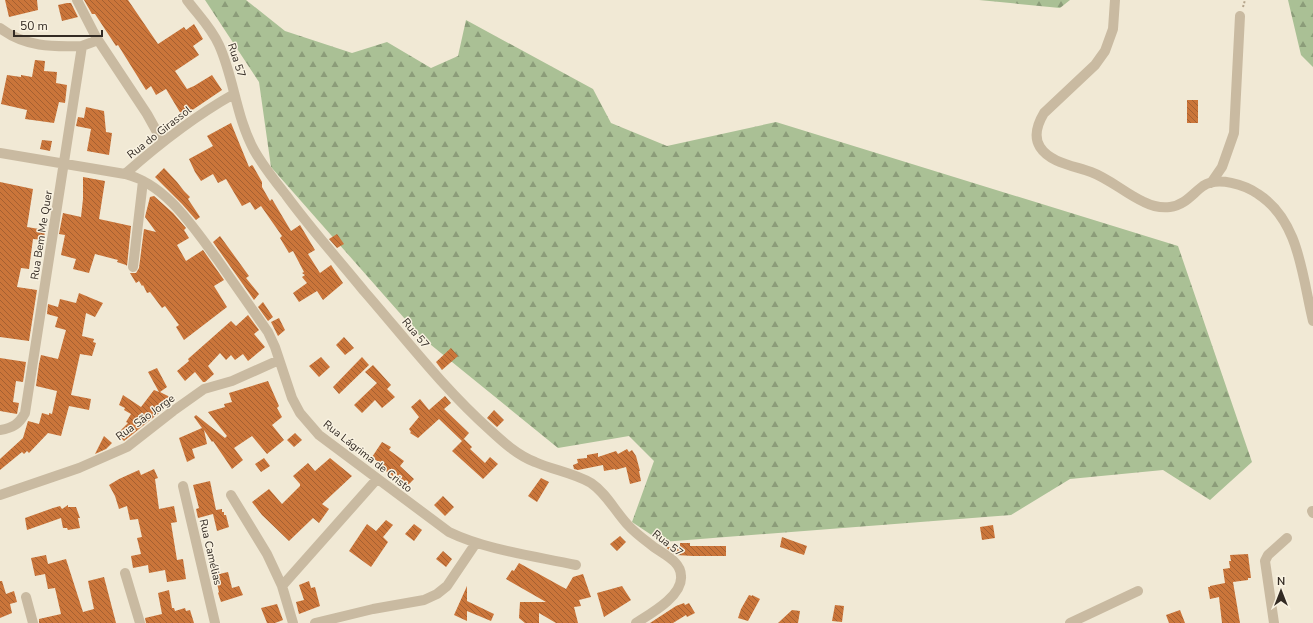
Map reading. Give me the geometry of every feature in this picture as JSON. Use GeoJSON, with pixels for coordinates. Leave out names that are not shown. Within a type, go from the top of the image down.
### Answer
{"type":"FeatureCollection","features":[{"type":"Feature","properties":{"kind":"street"},"geometry":{"type":"LineString","coordinates":[[77,0],[98,40],[147,114],[162,141]]}},
{"type":"Feature","properties":{"kind":"street","name":"Rua 57"},"geometry":{"type":"LineString","coordinates":[[187,0],[200,15],[219,43],[227,65],[245,129],[252,148],[265,168],[305,220],[459,401],[510,448],[533,462],[567,473],[590,483],[601,492],[628,525],[655,549],[671,559],[679,567],[682,576],[680,586],[673,596],[636,623]]}},
{"type":"Feature","properties":{"kind":"street"},"geometry":{"type":"LineString","coordinates":[[1115,0],[1113,29],[1105,51],[1095,65],[1044,113],[1039,121],[1037,130],[1040,148],[1052,158],[1092,172],[1143,202],[1156,206],[1170,207],[1180,204],[1191,198],[1203,186],[1211,183],[1237,184],[1249,188],[1260,195],[1279,214],[1295,242],[1313,321]]}},
{"type":"Feature","properties":{"kind":"street"},"geometry":{"type":"LineString","coordinates":[[1211,183],[1222,167],[1234,133],[1240,16]]}},
{"type":"Feature","properties":{"kind":"street"},"geometry":{"type":"LineString","coordinates":[[0,28],[19,39],[39,46],[82,46],[98,40]]}},
{"type":"Feature","properties":{"kind":"street","name":"Rua Bem Me Quer"},"geometry":{"type":"LineString","coordinates":[[0,430],[12,427],[20,422],[25,413],[82,46]]}},
{"type":"Feature","properties":{"kind":"street","name":"Rua do Girassol"},"geometry":{"type":"LineString","coordinates":[[0,153],[125,174],[162,141],[187,123],[234,94]]}},
{"type":"Feature","properties":{"kind":"street","name":"Rua Lágrima de Cristo"},"geometry":{"type":"LineString","coordinates":[[125,174],[134,176],[157,189],[192,225],[268,332],[275,347],[292,398],[300,413],[319,435],[449,532],[476,543],[576,565]]}},
{"type":"Feature","properties":{"kind":"street"},"geometry":{"type":"LineString","coordinates":[[133,267],[143,181]]}},
{"type":"Feature","properties":{"kind":"street","name":"Rua São Jorge"},"geometry":{"type":"LineString","coordinates":[[0,495],[79,468],[128,447],[173,411],[204,389],[232,381],[279,360]]}},
{"type":"Feature","properties":{"kind":"street"},"geometry":{"type":"LineString","coordinates":[[282,586],[377,478]]}},
{"type":"Feature","properties":{"kind":"street","name":"Rua Camélias"},"geometry":{"type":"LineString","coordinates":[[183,486],[215,623]]}},
{"type":"Feature","properties":{"kind":"street"},"geometry":{"type":"LineString","coordinates":[[231,495],[267,554],[282,586],[293,623]]}},
{"type":"Feature","properties":{"kind":"street"},"geometry":{"type":"LineString","coordinates":[[1274,623],[1265,561],[1268,555],[1287,538]]}},
{"type":"Feature","properties":{"kind":"street"},"geometry":{"type":"LineString","coordinates":[[316,623],[373,609],[424,600],[437,594],[447,586],[476,543]]}},
{"type":"Feature","properties":{"kind":"street"},"geometry":{"type":"LineString","coordinates":[[125,573],[140,623]]}},
{"type":"Feature","properties":{"kind":"street"},"geometry":{"type":"LineString","coordinates":[[1070,623],[1138,591]]}},
{"type":"Feature","properties":{"kind":"street"},"geometry":{"type":"LineString","coordinates":[[26,597],[33,623]]}},
{"type":"Feature","properties":{"kind":"green space"},"geometry":{"type":"Polygon","coordinates":[[[205,0],[246,0],[285,31],[352,53],[387,42],[431,68],[458,56],[466,20],[593,89],[611,123],[667,146],[776,122],[1178,246],[1252,462],[1210,500],[1163,470],[1070,479],[1011,515],[662,542],[632,522],[654,461],[629,436],[558,448],[420,336],[271,167],[259,82],[205,0]]]}},
{"type":"Feature","properties":{"kind":"green space"},"geometry":{"type":"Polygon","coordinates":[[[979,0],[1070,0],[1060,8],[979,0]]]}},
{"type":"Feature","properties":{"kind":"green space"},"geometry":{"type":"Polygon","coordinates":[[[1288,0],[1313,0],[1313,67],[1301,55],[1288,0]]]}},
{"type":"Feature","properties":{"kind":"building"},"geometry":{"type":"Polygon","coordinates":[[[5,0],[37,0],[38,10],[9,17],[5,0]]]}},
{"type":"Feature","properties":{"kind":"building"},"geometry":{"type":"Polygon","coordinates":[[[84,0],[128,0],[158,44],[184,27],[186,30],[194,24],[203,39],[193,46],[199,55],[175,71],[187,89],[212,75],[222,90],[185,115],[183,112],[181,114],[166,89],[156,95],[151,86],[146,90],[118,45],[116,46],[95,14],[92,14],[84,0]]]}},
{"type":"Feature","properties":{"kind":"building"},"geometry":{"type":"Polygon","coordinates":[[[71,3],[78,17],[62,21],[58,5],[71,3]]]}},
{"type":"Feature","properties":{"kind":"building"},"geometry":{"type":"Polygon","coordinates":[[[35,60],[45,61],[44,71],[57,72],[56,83],[67,85],[65,103],[59,102],[54,123],[25,119],[27,110],[1,104],[7,75],[32,77],[35,60]]]}},
{"type":"Feature","properties":{"kind":"building"},"geometry":{"type":"Polygon","coordinates":[[[1187,100],[1198,100],[1198,123],[1187,123],[1187,100]]]}},
{"type":"Feature","properties":{"kind":"building"},"geometry":{"type":"Polygon","coordinates":[[[86,107],[104,111],[106,132],[112,133],[109,155],[87,151],[91,129],[76,126],[78,117],[84,118],[86,107]]]}},
{"type":"Feature","properties":{"kind":"building"},"geometry":{"type":"Polygon","coordinates":[[[231,123],[249,167],[252,165],[253,166],[270,201],[272,199],[291,231],[300,225],[315,250],[308,254],[320,273],[331,265],[343,283],[323,300],[317,291],[299,302],[293,293],[307,283],[302,277],[305,275],[302,273],[304,272],[293,251],[289,253],[280,238],[282,236],[261,206],[255,210],[250,202],[242,206],[226,179],[218,183],[213,174],[201,181],[195,172],[189,159],[213,146],[207,136],[231,123]]]}},
{"type":"Feature","properties":{"kind":"building"},"geometry":{"type":"Polygon","coordinates":[[[42,140],[52,141],[50,151],[40,149],[42,140]]]}},
{"type":"Feature","properties":{"kind":"building"},"geometry":{"type":"Polygon","coordinates":[[[164,168],[190,197],[188,199],[200,217],[196,220],[155,177],[164,168]]]}},
{"type":"Feature","properties":{"kind":"building"},"geometry":{"type":"Polygon","coordinates":[[[83,177],[105,181],[99,219],[131,226],[127,266],[117,262],[118,260],[95,254],[89,273],[73,269],[76,259],[61,255],[65,235],[59,234],[63,213],[81,217],[83,177]]]}},
{"type":"Feature","properties":{"kind":"building"},"geometry":{"type":"Polygon","coordinates":[[[0,182],[33,189],[27,227],[45,230],[44,240],[33,239],[29,269],[21,268],[17,287],[37,290],[29,341],[0,337],[0,182]]]}},
{"type":"Feature","properties":{"kind":"building"},"geometry":{"type":"Polygon","coordinates":[[[154,196],[173,213],[186,228],[184,230],[189,238],[177,245],[186,261],[203,250],[224,280],[214,286],[227,307],[184,340],[176,327],[179,325],[165,306],[162,308],[150,292],[147,293],[139,281],[136,283],[130,273],[136,273],[139,268],[144,229],[156,232],[145,217],[150,197],[154,196]]]}},
{"type":"Feature","properties":{"kind":"building"},"geometry":{"type":"Polygon","coordinates":[[[337,234],[344,244],[337,248],[329,239],[337,234]]]}},
{"type":"Feature","properties":{"kind":"building"},"geometry":{"type":"Polygon","coordinates":[[[220,236],[249,276],[246,278],[259,294],[254,300],[213,242],[220,236]]]}},
{"type":"Feature","properties":{"kind":"building"},"geometry":{"type":"Polygon","coordinates":[[[79,293],[103,303],[95,317],[86,313],[82,336],[94,339],[93,342],[96,343],[92,356],[80,354],[71,395],[91,399],[89,410],[69,406],[61,436],[48,433],[29,453],[27,451],[24,454],[22,452],[0,470],[0,459],[23,438],[28,421],[39,424],[42,413],[49,415],[49,413],[52,414],[57,391],[36,386],[39,364],[41,355],[58,359],[66,330],[55,327],[58,317],[47,314],[48,304],[58,307],[60,299],[76,303],[79,293]]]}},
{"type":"Feature","properties":{"kind":"building"},"geometry":{"type":"Polygon","coordinates":[[[263,302],[273,317],[268,321],[258,307],[263,302]]]}},
{"type":"Feature","properties":{"kind":"building"},"geometry":{"type":"Polygon","coordinates":[[[248,315],[259,330],[254,334],[265,347],[248,361],[243,354],[235,360],[231,355],[226,360],[220,353],[208,366],[214,374],[205,382],[203,382],[195,372],[185,381],[177,371],[189,361],[188,359],[231,321],[236,326],[248,315]]]}},
{"type":"Feature","properties":{"kind":"building"},"geometry":{"type":"Polygon","coordinates":[[[279,318],[285,330],[278,336],[271,322],[279,318]]]}},
{"type":"Feature","properties":{"kind":"building"},"geometry":{"type":"Polygon","coordinates":[[[344,337],[354,348],[345,355],[336,345],[344,337]]]}},
{"type":"Feature","properties":{"kind":"building"},"geometry":{"type":"Polygon","coordinates":[[[451,348],[458,356],[442,370],[436,362],[451,348]]]}},
{"type":"Feature","properties":{"kind":"building"},"geometry":{"type":"Polygon","coordinates":[[[321,357],[330,367],[319,377],[309,366],[321,357]]]}},
{"type":"Feature","properties":{"kind":"building"},"geometry":{"type":"Polygon","coordinates":[[[362,357],[369,365],[339,394],[333,387],[362,357]]]}},
{"type":"Feature","properties":{"kind":"building"},"geometry":{"type":"Polygon","coordinates":[[[0,358],[26,362],[23,382],[16,381],[13,402],[19,403],[17,414],[0,411],[0,358]]]}},
{"type":"Feature","properties":{"kind":"building"},"geometry":{"type":"Polygon","coordinates":[[[373,365],[391,385],[387,389],[395,397],[382,408],[375,400],[362,413],[354,405],[377,383],[365,372],[373,365]]]}},
{"type":"Feature","properties":{"kind":"building"},"geometry":{"type":"Polygon","coordinates":[[[157,368],[167,387],[160,392],[172,398],[164,409],[124,441],[117,434],[128,423],[126,422],[131,414],[119,405],[123,395],[141,407],[154,390],[159,392],[148,372],[157,368]]]}},
{"type":"Feature","properties":{"kind":"building"},"geometry":{"type":"Polygon","coordinates":[[[268,381],[279,406],[277,408],[282,417],[272,425],[284,440],[267,454],[252,436],[234,448],[243,460],[232,469],[204,430],[207,444],[192,449],[195,458],[187,462],[179,438],[202,428],[194,417],[196,415],[225,438],[227,436],[208,412],[225,407],[224,404],[232,402],[229,393],[268,381]]]}},
{"type":"Feature","properties":{"kind":"building"},"geometry":{"type":"Polygon","coordinates":[[[445,396],[451,403],[444,409],[469,433],[462,441],[439,419],[418,438],[410,433],[411,432],[409,429],[419,417],[411,407],[420,399],[429,410],[445,396]]]}},
{"type":"Feature","properties":{"kind":"building"},"geometry":{"type":"Polygon","coordinates":[[[494,410],[504,420],[497,427],[487,418],[494,410]]]}},
{"type":"Feature","properties":{"kind":"building"},"geometry":{"type":"Polygon","coordinates":[[[295,433],[302,440],[294,447],[287,440],[295,433]]]}},
{"type":"Feature","properties":{"kind":"building"},"geometry":{"type":"Polygon","coordinates":[[[104,436],[112,443],[106,449],[95,454],[104,436]]]}},
{"type":"Feature","properties":{"kind":"building"},"geometry":{"type":"Polygon","coordinates":[[[464,439],[472,447],[470,449],[485,463],[490,457],[498,464],[483,479],[452,451],[464,439]]]}},
{"type":"Feature","properties":{"kind":"building"},"geometry":{"type":"Polygon","coordinates":[[[382,442],[391,447],[389,450],[404,461],[400,466],[414,479],[408,485],[395,473],[393,476],[383,469],[385,467],[372,457],[382,442]]]}},
{"type":"Feature","properties":{"kind":"building"},"geometry":{"type":"Polygon","coordinates":[[[627,449],[629,452],[632,450],[636,456],[641,481],[630,484],[626,467],[604,471],[603,465],[578,470],[574,469],[573,465],[578,463],[577,459],[587,458],[587,455],[598,453],[598,457],[616,451],[618,454],[627,449]]]}},
{"type":"Feature","properties":{"kind":"building"},"geometry":{"type":"Polygon","coordinates":[[[264,458],[270,466],[261,472],[255,464],[264,458]]]}},
{"type":"Feature","properties":{"kind":"building"},"geometry":{"type":"Polygon","coordinates":[[[330,458],[352,476],[322,504],[329,509],[319,523],[313,518],[289,541],[262,515],[252,502],[269,489],[282,504],[300,486],[293,476],[308,463],[315,471],[330,458]]]}},
{"type":"Feature","properties":{"kind":"building"},"geometry":{"type":"Polygon","coordinates":[[[154,469],[158,478],[155,479],[159,509],[174,506],[177,522],[171,523],[177,560],[183,559],[186,579],[167,582],[165,570],[149,573],[148,565],[133,568],[131,556],[141,554],[137,538],[142,537],[138,519],[130,520],[127,506],[119,509],[115,496],[109,485],[139,470],[141,475],[154,469]]]}},
{"type":"Feature","properties":{"kind":"building"},"geometry":{"type":"Polygon","coordinates":[[[541,478],[549,482],[537,502],[528,496],[541,478]]]}},
{"type":"Feature","properties":{"kind":"building"},"geometry":{"type":"Polygon","coordinates":[[[210,481],[216,510],[222,509],[224,515],[226,515],[229,527],[217,531],[213,514],[198,518],[196,509],[199,508],[193,485],[210,481]]]}},
{"type":"Feature","properties":{"kind":"building"},"geometry":{"type":"Polygon","coordinates":[[[443,496],[454,507],[445,516],[434,505],[443,496]]]}},
{"type":"Feature","properties":{"kind":"building"},"geometry":{"type":"Polygon","coordinates":[[[68,505],[68,507],[76,507],[80,518],[78,518],[80,528],[68,530],[67,528],[63,528],[61,518],[27,530],[25,518],[60,506],[62,509],[68,505]]]}},
{"type":"Feature","properties":{"kind":"building"},"geometry":{"type":"Polygon","coordinates":[[[386,520],[393,525],[383,537],[388,542],[371,567],[349,551],[367,524],[376,531],[386,520]]]}},
{"type":"Feature","properties":{"kind":"building"},"geometry":{"type":"Polygon","coordinates":[[[414,524],[422,530],[414,541],[405,534],[414,524]]]}},
{"type":"Feature","properties":{"kind":"building"},"geometry":{"type":"Polygon","coordinates":[[[993,525],[995,538],[982,540],[980,527],[993,525]]]}},
{"type":"Feature","properties":{"kind":"building"},"geometry":{"type":"Polygon","coordinates":[[[620,536],[626,542],[617,551],[610,544],[620,536]]]}},
{"type":"Feature","properties":{"kind":"building"},"geometry":{"type":"Polygon","coordinates":[[[782,537],[807,546],[804,555],[780,547],[782,537]]]}},
{"type":"Feature","properties":{"kind":"building"},"geometry":{"type":"Polygon","coordinates":[[[680,543],[690,543],[690,546],[726,546],[726,556],[676,555],[665,547],[680,547],[680,543]]]}},
{"type":"Feature","properties":{"kind":"building"},"geometry":{"type":"Polygon","coordinates":[[[443,551],[452,559],[446,567],[436,559],[443,551]]]}},
{"type":"Feature","properties":{"kind":"building"},"geometry":{"type":"Polygon","coordinates":[[[1248,554],[1251,578],[1248,578],[1248,580],[1233,582],[1240,623],[1222,623],[1219,597],[1210,599],[1208,587],[1225,583],[1223,569],[1230,568],[1230,555],[1248,554]]]}},
{"type":"Feature","properties":{"kind":"building"},"geometry":{"type":"Polygon","coordinates":[[[46,555],[48,564],[66,559],[83,612],[94,609],[88,581],[104,577],[116,623],[39,623],[39,619],[61,614],[55,588],[48,589],[45,574],[35,576],[31,558],[46,555]]]}},
{"type":"Feature","properties":{"kind":"building"},"geometry":{"type":"Polygon","coordinates":[[[519,563],[566,589],[573,577],[583,574],[591,597],[579,600],[581,606],[574,607],[578,623],[556,623],[539,613],[539,623],[525,623],[519,618],[520,602],[546,602],[506,579],[519,563]]]}},
{"type":"Feature","properties":{"kind":"building"},"geometry":{"type":"Polygon","coordinates":[[[228,572],[232,588],[239,586],[243,595],[221,602],[215,575],[228,572]]]}},
{"type":"Feature","properties":{"kind":"building"},"geometry":{"type":"Polygon","coordinates":[[[0,581],[2,581],[6,594],[14,591],[17,602],[10,604],[12,613],[0,618],[0,581]]]}},
{"type":"Feature","properties":{"kind":"building"},"geometry":{"type":"Polygon","coordinates":[[[309,581],[311,588],[315,587],[320,606],[299,614],[296,602],[304,600],[299,585],[309,581]]]}},
{"type":"Feature","properties":{"kind":"building"},"geometry":{"type":"Polygon","coordinates":[[[467,586],[467,601],[494,614],[491,621],[467,611],[467,621],[454,615],[467,586]]]}},
{"type":"Feature","properties":{"kind":"building"},"geometry":{"type":"Polygon","coordinates":[[[622,586],[631,600],[604,617],[597,593],[622,586]]]}},
{"type":"Feature","properties":{"kind":"building"},"geometry":{"type":"Polygon","coordinates":[[[169,590],[172,608],[174,608],[175,611],[185,608],[186,611],[190,610],[194,623],[146,623],[145,618],[162,614],[158,593],[169,590]]]}},
{"type":"Feature","properties":{"kind":"building"},"geometry":{"type":"Polygon","coordinates":[[[749,595],[760,599],[748,621],[738,618],[749,595]]]}},
{"type":"Feature","properties":{"kind":"building"},"geometry":{"type":"Polygon","coordinates":[[[684,603],[685,605],[689,603],[695,613],[687,617],[686,615],[673,623],[650,623],[676,606],[684,603]]]}},
{"type":"Feature","properties":{"kind":"building"},"geometry":{"type":"Polygon","coordinates":[[[277,604],[283,620],[275,623],[267,623],[261,608],[277,604]]]}},
{"type":"Feature","properties":{"kind":"building"},"geometry":{"type":"Polygon","coordinates":[[[835,605],[844,606],[842,622],[832,621],[835,605]]]}},
{"type":"Feature","properties":{"kind":"building"},"geometry":{"type":"Polygon","coordinates":[[[792,610],[800,611],[798,623],[778,623],[792,610]]]}},
{"type":"Feature","properties":{"kind":"building"},"geometry":{"type":"Polygon","coordinates":[[[1180,610],[1185,623],[1169,623],[1166,615],[1180,610]]]}}]}
